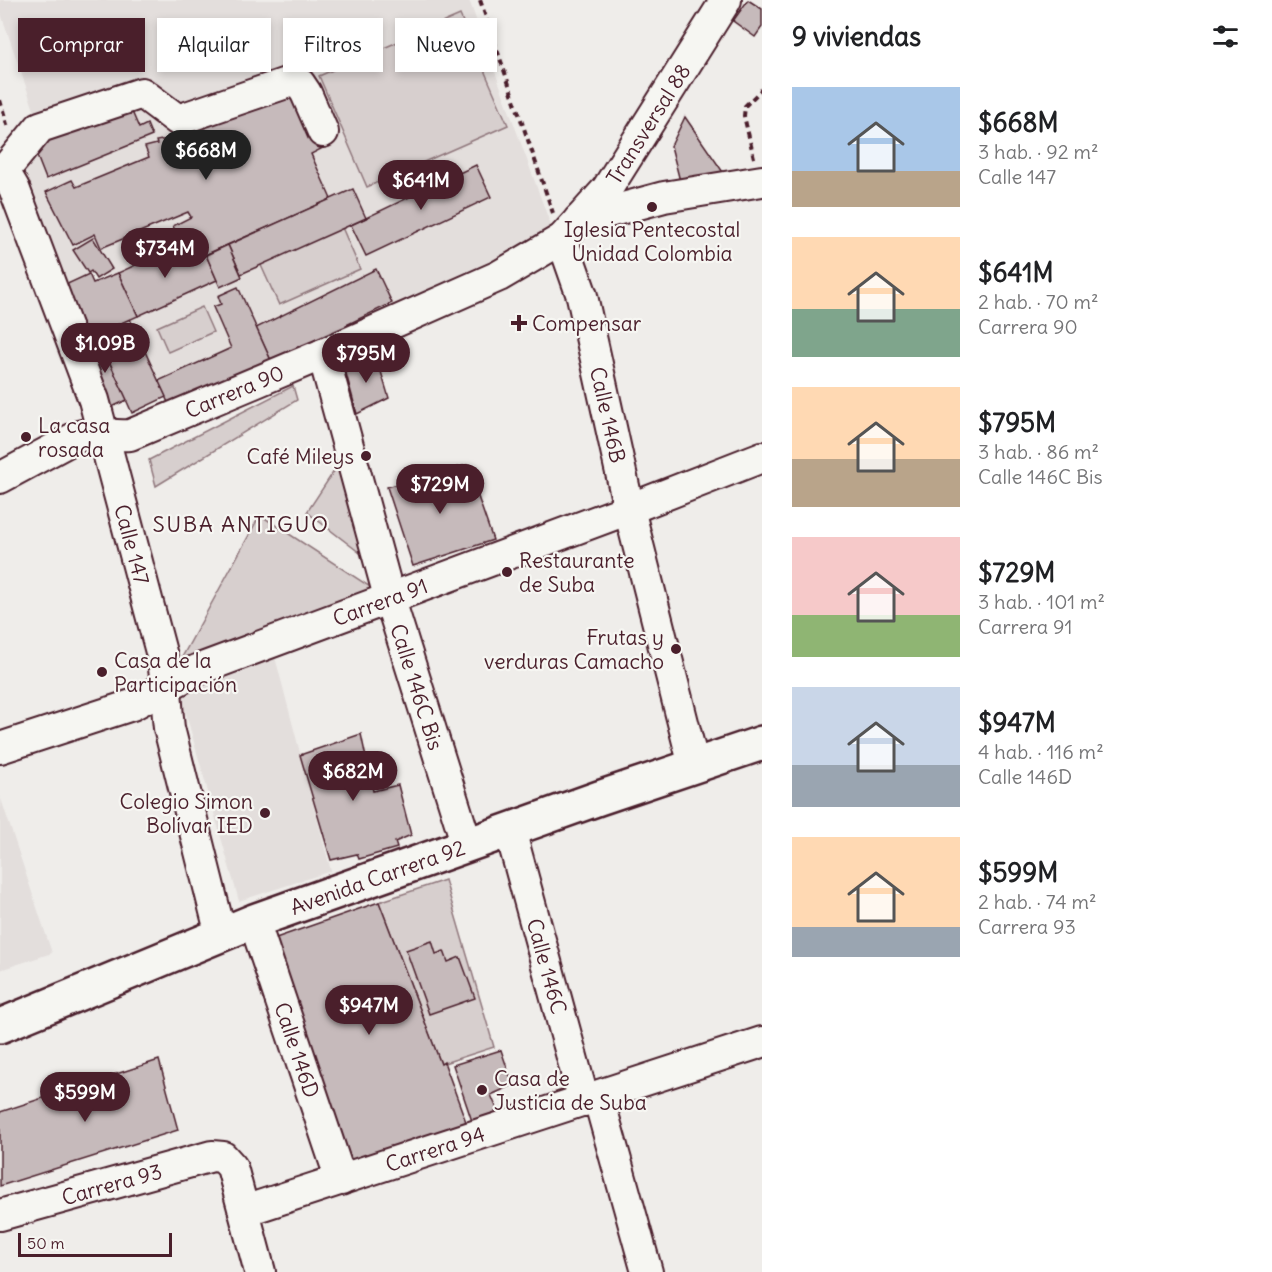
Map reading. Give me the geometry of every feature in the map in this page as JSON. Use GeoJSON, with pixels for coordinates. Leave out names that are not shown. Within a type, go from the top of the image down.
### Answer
{"type":"FeatureCollection","features":[{"type":"Feature","properties":{"kind":"main road","name":"Avenida Carrera 92"},"geometry":{"type":"LineString","coordinates":[[0,1026],[254,921],[762,743]]}},
{"type":"Feature","properties":{"kind":"street","name":"Transversal 88"},"geometry":{"type":"LineString","coordinates":[[571,230],[607,189],[631,155],[657,108],[726,0]]}},
{"type":"Feature","properties":{"kind":"street"},"geometry":{"type":"LineString","coordinates":[[2,170],[40,127],[142,93],[178,120],[289,82],[300,84],[323,132]]}},
{"type":"Feature","properties":{"kind":"street","name":"Calle 147"},"geometry":{"type":"LineString","coordinates":[[2,170],[14,188],[23,210],[104,433],[162,656],[167,687],[168,728],[221,935]]}},
{"type":"Feature","properties":{"kind":"street","name":"Carrera 90"},"geometry":{"type":"LineString","coordinates":[[0,478],[78,436],[92,432],[116,436],[130,435],[323,354],[499,276],[571,230],[664,197],[761,182]]}},
{"type":"Feature","properties":{"kind":"street","name":"Calle 146B"},"geometry":{"type":"LineString","coordinates":[[571,230],[582,296],[629,509],[694,766]]}},
{"type":"Feature","properties":{"kind":"street","name":"Calle 146C Bis"},"geometry":{"type":"LineString","coordinates":[[323,354],[390,600],[467,845]]}},
{"type":"Feature","properties":{"kind":"street","name":"Carrera 91"},"geometry":{"type":"LineString","coordinates":[[0,748],[132,705],[197,670],[390,600],[762,457]]}},
{"type":"Feature","properties":{"kind":"street","name":"Calle 146C"},"geometry":{"type":"LineString","coordinates":[[510,830],[591,1099],[647,1272]]}},
{"type":"Feature","properties":{"kind":"street","name":"Calle 146D"},"geometry":{"type":"LineString","coordinates":[[254,921],[341,1180]]}},
{"type":"Feature","properties":{"kind":"street","name":"Carrera 94"},"geometry":{"type":"LineString","coordinates":[[244,1211],[762,1042]]}},
{"type":"Feature","properties":{"kind":"street","name":"Carrera 93"},"geometry":{"type":"LineString","coordinates":[[0,1215],[212,1156],[223,1157],[232,1167],[244,1211]]}},
{"type":"Feature","properties":{"kind":"street"},"geometry":{"type":"LineString","coordinates":[[244,1211],[260,1272]]}},
{"type":"Feature","properties":{"kind":"path"},"geometry":{"type":"LineString","coordinates":[[480,0],[571,230]]}},
{"type":"Feature","properties":{"kind":"path"},"geometry":{"type":"LineString","coordinates":[[761,182],[744,116],[745,106],[762,89]]}},
{"type":"Feature","properties":{"kind":"shaded area"},"geometry":{"type":"Polygon","coordinates":[[[0,0],[469,0],[476,18],[395,18],[395,72],[495,72],[555,237],[172,411],[102,268],[65,285],[22,161],[44,139],[21,72],[145,72],[145,18],[18,18],[18,63],[0,11],[0,0]]]}},
{"type":"Feature","properties":{"kind":"shaded area"},"geometry":{"type":"Polygon","coordinates":[[[395,43],[395,72],[485,72],[508,125],[367,187],[319,76],[328,72],[383,72],[383,48],[395,43]]]}},
{"type":"Feature","properties":{"kind":"shaded area"},"geometry":{"type":"Polygon","coordinates":[[[341,225],[360,269],[279,305],[259,261],[341,225]]]}},
{"type":"Feature","properties":{"kind":"shaded area"},"geometry":{"type":"Polygon","coordinates":[[[202,307],[213,332],[168,352],[157,327],[202,307]]]}},
{"type":"Feature","properties":{"kind":"shaded area"},"geometry":{"type":"Polygon","coordinates":[[[293,386],[297,400],[156,486],[149,460],[293,386]]]}},
{"type":"Feature","properties":{"kind":"shaded area"},"geometry":{"type":"Polygon","coordinates":[[[338,465],[364,556],[307,512],[338,465]]]}},
{"type":"Feature","properties":{"kind":"shaded area"},"geometry":{"type":"Polygon","coordinates":[[[260,515],[378,592],[180,661],[260,515]]]}},
{"type":"Feature","properties":{"kind":"shaded area","name":"Colegio Simon Bolívar IED"},"geometry":{"type":"Polygon","coordinates":[[[275,657],[331,871],[239,901],[184,707],[183,695],[275,657]]]}},
{"type":"Feature","properties":{"kind":"shaded area"},"geometry":{"type":"Polygon","coordinates":[[[0,796],[52,953],[0,970],[0,796]]]}},
{"type":"Feature","properties":{"kind":"shaded area"},"geometry":{"type":"Polygon","coordinates":[[[445,880],[494,1047],[441,1064],[379,902],[445,880]]]}},
{"type":"Feature","properties":{"kind":"building"},"geometry":{"type":"Polygon","coordinates":[[[748,0],[762,9],[762,27],[755,37],[733,21],[748,0]]]}},
{"type":"Feature","properties":{"kind":"building"},"geometry":{"type":"Polygon","coordinates":[[[296,89],[323,148],[311,154],[331,199],[189,262],[173,226],[191,217],[188,212],[101,248],[95,234],[73,245],[46,192],[72,180],[76,187],[149,157],[145,147],[157,144],[156,141],[174,138],[171,133],[296,89]]]}},
{"type":"Feature","properties":{"kind":"building"},"geometry":{"type":"Polygon","coordinates":[[[130,107],[139,128],[147,124],[152,136],[46,179],[33,146],[130,107]]]}},
{"type":"Feature","properties":{"kind":"building"},"geometry":{"type":"Polygon","coordinates":[[[685,117],[725,175],[681,185],[671,146],[685,117]]]}},
{"type":"Feature","properties":{"kind":"building"},"geometry":{"type":"Polygon","coordinates":[[[476,165],[491,197],[366,256],[351,225],[476,165]]]}},
{"type":"Feature","properties":{"kind":"building"},"geometry":{"type":"Polygon","coordinates":[[[353,189],[366,218],[241,274],[228,245],[353,189]]]}},
{"type":"Feature","properties":{"kind":"building"},"geometry":{"type":"Polygon","coordinates":[[[93,238],[112,269],[96,279],[91,271],[88,273],[73,250],[93,238]]]}},
{"type":"Feature","properties":{"kind":"building"},"geometry":{"type":"Polygon","coordinates":[[[181,244],[189,262],[206,255],[217,280],[138,316],[118,273],[181,244]]]}},
{"type":"Feature","properties":{"kind":"building"},"geometry":{"type":"Polygon","coordinates":[[[228,245],[242,277],[220,287],[206,255],[228,245]]]}},
{"type":"Feature","properties":{"kind":"building"},"geometry":{"type":"Polygon","coordinates":[[[376,269],[392,303],[346,325],[349,331],[273,365],[256,328],[376,269]]]}},
{"type":"Feature","properties":{"kind":"building"},"geometry":{"type":"Polygon","coordinates":[[[118,273],[138,316],[89,338],[65,285],[89,274],[93,283],[118,273]]]}},
{"type":"Feature","properties":{"kind":"building"},"geometry":{"type":"Polygon","coordinates":[[[238,287],[273,365],[172,411],[158,381],[231,348],[213,307],[221,304],[218,296],[238,287]]]}},
{"type":"Feature","properties":{"kind":"building"},"geometry":{"type":"Polygon","coordinates":[[[130,319],[166,397],[132,413],[97,334],[130,319]]]}},
{"type":"Feature","properties":{"kind":"building"},"geometry":{"type":"Polygon","coordinates":[[[99,340],[127,400],[110,408],[83,347],[99,340]]]}},
{"type":"Feature","properties":{"kind":"building"},"geometry":{"type":"Polygon","coordinates":[[[376,355],[389,398],[357,414],[344,366],[376,355]]]}},
{"type":"Feature","properties":{"kind":"building"},"geometry":{"type":"Polygon","coordinates":[[[467,465],[493,540],[413,566],[387,487],[467,465]]]}},
{"type":"Feature","properties":{"kind":"building"},"geometry":{"type":"Polygon","coordinates":[[[361,734],[373,791],[398,785],[411,835],[395,842],[397,848],[359,859],[357,854],[331,860],[300,755],[361,734]]]}},
{"type":"Feature","properties":{"kind":"building"},"geometry":{"type":"Polygon","coordinates":[[[379,902],[441,1064],[444,1062],[469,1130],[350,1166],[273,939],[379,902]]]}},
{"type":"Feature","properties":{"kind":"building"},"geometry":{"type":"Polygon","coordinates":[[[432,941],[436,954],[444,951],[448,962],[460,957],[475,998],[429,1014],[406,950],[432,941]]]}},
{"type":"Feature","properties":{"kind":"building","name":"Casa de Justicia de Suba"},"geometry":{"type":"Polygon","coordinates":[[[501,1050],[513,1085],[491,1095],[500,1116],[473,1124],[453,1065],[501,1050]]]}},
{"type":"Feature","properties":{"kind":"building"},"geometry":{"type":"Polygon","coordinates":[[[159,1060],[178,1130],[0,1186],[0,1112],[159,1060]]]}},
{"type":"Feature","properties":{"kind":"place","name":"Iglesia Pentecostal Unidad Colombia"},"geometry":{"type":"Point","coordinates":[652,207]}},
{"type":"Feature","properties":{"kind":"place","name":"Compensar"},"geometry":{"type":"Point","coordinates":[519,323]}},
{"type":"Feature","properties":{"kind":"place","name":"La casa rosada"},"geometry":{"type":"Point","coordinates":[26,437]}},
{"type":"Feature","properties":{"kind":"place","name":"Café Mileys"},"geometry":{"type":"Point","coordinates":[366,456]}},
{"type":"Feature","properties":{"kind":"place","name":"Restaurante de Suba"},"geometry":{"type":"Point","coordinates":[507,572]}},
{"type":"Feature","properties":{"kind":"place","name":"Frutas y verduras Camacho"},"geometry":{"type":"Point","coordinates":[676,649]}},
{"type":"Feature","properties":{"kind":"place","name":"Casa de la Participación"},"geometry":{"type":"Point","coordinates":[102,672]}},
{"type":"Feature","properties":{"kind":"place","name":"Colegio Simon Bolívar IED"},"geometry":{"type":"Point","coordinates":[265,813]}},
{"type":"Feature","properties":{"kind":"place","name":"Casa de Justicia de Suba"},"geometry":{"type":"Point","coordinates":[482,1090]}},
{"type":"Feature","properties":{"kind":"district","name":"SUBA ANTIGUO"},"geometry":{"type":"Point","coordinates":[241,524]}}]}
